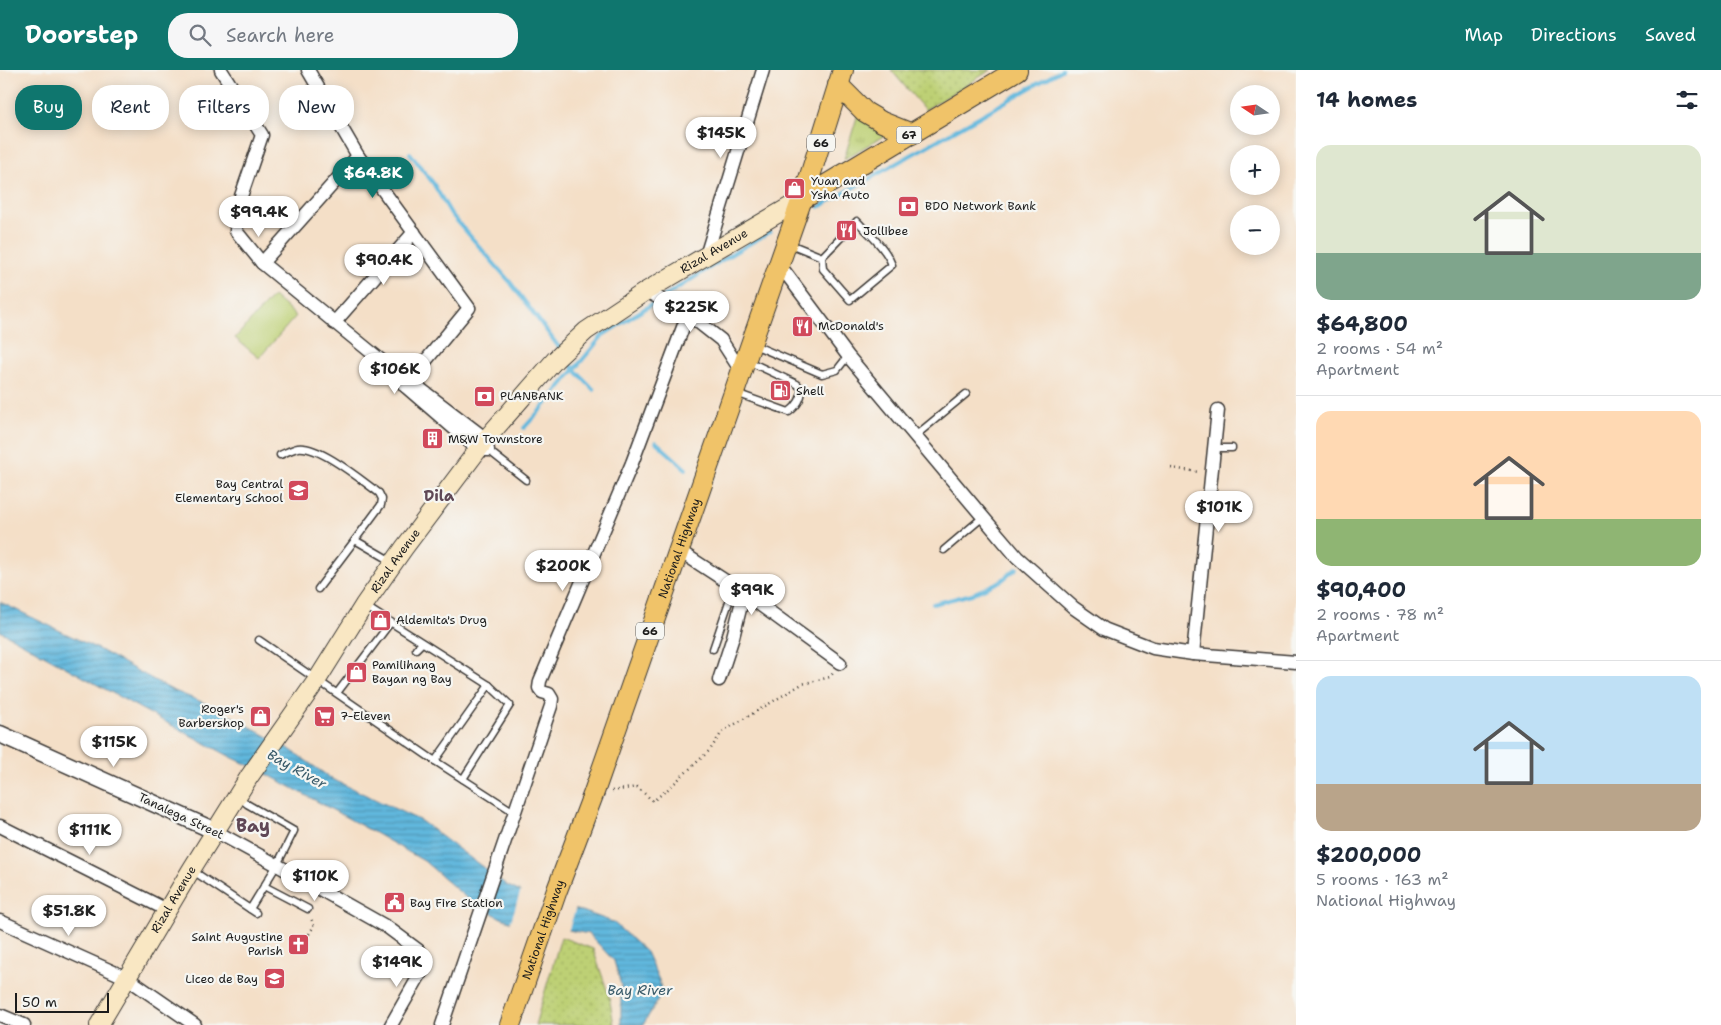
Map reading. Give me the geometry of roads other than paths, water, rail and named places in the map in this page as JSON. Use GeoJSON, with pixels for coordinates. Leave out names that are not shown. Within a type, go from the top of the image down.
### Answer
{"type":"FeatureCollection","features":[{"type":"Feature","properties":{"kind":"main road","name":"67"},"geometry":{"type":"LineString","coordinates":[[801,200],[1017,70]]}},
{"type":"Feature","properties":{"kind":"main road"},"geometry":{"type":"LineString","coordinates":[[840,78],[865,112],[882,122],[912,134]]}},
{"type":"Feature","properties":{"kind":"main road","name":"National Highway"},"geometry":{"type":"LineString","coordinates":[[510,1025],[557,890],[593,795],[779,264],[825,129],[840,78]]}},
{"type":"Feature","properties":{"kind":"main road","name":"Rizal Avenue"},"geometry":{"type":"LineString","coordinates":[[99,1025],[237,795],[317,680],[364,605],[484,446],[555,360],[586,331],[646,291],[801,200]]}},
{"type":"Feature","properties":{"kind":"street"},"geometry":{"type":"LineString","coordinates":[[221,70],[262,135],[238,205],[236,231],[262,263],[484,446]]}},
{"type":"Feature","properties":{"kind":"street"},"geometry":{"type":"LineString","coordinates":[[308,70],[358,156],[469,308],[405,380]]}},
{"type":"Feature","properties":{"kind":"street"},"geometry":{"type":"LineString","coordinates":[[706,256],[763,70]]}},
{"type":"Feature","properties":{"kind":"street"},"geometry":{"type":"LineString","coordinates":[[262,263],[358,156]]}},
{"type":"Feature","properties":{"kind":"street"},"geometry":{"type":"LineString","coordinates":[[334,323],[414,232]]}},
{"type":"Feature","properties":{"kind":"street"},"geometry":{"type":"LineString","coordinates":[[779,264],[848,356],[1017,557],[1074,608],[1104,629],[1153,648],[1193,654],[1296,662]]}},
{"type":"Feature","properties":{"kind":"street"},"geometry":{"type":"LineString","coordinates":[[646,291],[688,314],[745,358]]}},
{"type":"Feature","properties":{"kind":"street"},"geometry":{"type":"LineString","coordinates":[[442,1025],[552,699],[549,694],[542,692],[539,688],[540,682],[632,463],[688,314]]}},
{"type":"Feature","properties":{"kind":"street"},"geometry":{"type":"LineString","coordinates":[[1193,654],[1218,410]]}},
{"type":"Feature","properties":{"kind":"street"},"geometry":{"type":"LineString","coordinates":[[678,550],[739,590],[840,663]]}},
{"type":"Feature","properties":{"kind":"street"},"geometry":{"type":"LineString","coordinates":[[719,680],[732,637],[739,590]]}},
{"type":"Feature","properties":{"kind":"street","name":"Tanalega Street"},"geometry":{"type":"LineString","coordinates":[[0,734],[215,831],[387,927],[418,950],[426,964],[391,1025]]}},
{"type":"Feature","properties":{"kind":"street"},"geometry":{"type":"LineString","coordinates":[[0,826],[167,910]]}},
{"type":"Feature","properties":{"kind":"street"},"geometry":{"type":"LineString","coordinates":[[0,920],[127,978],[195,1025]]}},
{"type":"Feature","properties":{"kind":"street"},"geometry":{"type":"LineString","coordinates":[[0,1015],[24,1025]]}},
{"type":"Feature","properties":{"kind":"lane"},"geometry":{"type":"LineString","coordinates":[[857,221],[878,243],[890,259],[892,265],[850,300],[823,269],[822,257],[857,221]]}},
{"type":"Feature","properties":{"kind":"lane"},"geometry":{"type":"LineString","coordinates":[[786,242],[822,257]]}},
{"type":"Feature","properties":{"kind":"lane"},"geometry":{"type":"LineString","coordinates":[[745,358],[822,374],[837,370],[848,356]]}},
{"type":"Feature","properties":{"kind":"lane"},"geometry":{"type":"LineString","coordinates":[[734,392],[789,412],[795,408],[802,396],[802,388],[797,384],[745,358]]}},
{"type":"Feature","properties":{"kind":"lane"},"geometry":{"type":"LineString","coordinates":[[916,436],[966,394]]}},
{"type":"Feature","properties":{"kind":"lane"},"geometry":{"type":"LineString","coordinates":[[484,446],[526,480]]}},
{"type":"Feature","properties":{"kind":"lane"},"geometry":{"type":"LineString","coordinates":[[280,455],[299,448],[325,455],[379,493],[382,499],[381,505],[318,589]]}},
{"type":"Feature","properties":{"kind":"lane"},"geometry":{"type":"LineString","coordinates":[[1214,448],[1232,448]]}},
{"type":"Feature","properties":{"kind":"lane"},"geometry":{"type":"LineString","coordinates":[[944,550],[983,517]]}},
{"type":"Feature","properties":{"kind":"lane"},"geometry":{"type":"LineString","coordinates":[[355,540],[394,563]]}},
{"type":"Feature","properties":{"kind":"lane"},"geometry":{"type":"LineString","coordinates":[[713,649],[739,590]]}},
{"type":"Feature","properties":{"kind":"lane"},"geometry":{"type":"LineString","coordinates":[[364,605],[489,685],[510,705],[463,779]]}},
{"type":"Feature","properties":{"kind":"lane"},"geometry":{"type":"LineString","coordinates":[[337,693],[391,622]]}},
{"type":"Feature","properties":{"kind":"lane"},"geometry":{"type":"LineString","coordinates":[[259,640],[337,693],[369,710],[435,761],[514,812]]}},
{"type":"Feature","properties":{"kind":"lane"},"geometry":{"type":"LineString","coordinates":[[416,649],[422,643]]}},
{"type":"Feature","properties":{"kind":"lane"},"geometry":{"type":"LineString","coordinates":[[435,761],[489,685]]}},
{"type":"Feature","properties":{"kind":"lane"},"geometry":{"type":"LineString","coordinates":[[237,795],[247,804],[294,831],[250,909]]}},
{"type":"Feature","properties":{"kind":"lane"},"geometry":{"type":"LineString","coordinates":[[191,870],[256,914]]}},
{"type":"Feature","properties":{"kind":"lane"},"geometry":{"type":"LineString","coordinates":[[264,886],[308,909]]}},
{"type":"Feature","properties":{"kind":"water","name":"Bay River"},"geometry":{"type":"Polygon","coordinates":[[[0,602],[98,649],[172,690],[217,708],[288,748],[332,779],[421,821],[508,886],[540,901],[585,912],[613,922],[646,952],[659,980],[662,993],[643,1025],[621,1025],[621,985],[614,961],[589,934],[563,929],[530,928],[501,918],[469,900],[424,861],[265,773],[143,710],[0,631],[0,602]]]}},
{"type":"Feature","properties":{"kind":"waterway"},"geometry":{"type":"LineString","coordinates":[[819,207],[1062,70]]}},
{"type":"Feature","properties":{"kind":"waterway"},"geometry":{"type":"LineString","coordinates":[[410,153],[433,183],[451,214],[510,282],[561,350]]}},
{"type":"Feature","properties":{"kind":"waterway"},"geometry":{"type":"LineString","coordinates":[[663,297],[770,232]]}},
{"type":"Feature","properties":{"kind":"waterway"},"geometry":{"type":"LineString","coordinates":[[524,428],[603,335],[657,301]]}},
{"type":"Feature","properties":{"kind":"waterway"},"geometry":{"type":"LineString","coordinates":[[566,358],[594,390]]}},
{"type":"Feature","properties":{"kind":"waterway"},"geometry":{"type":"LineString","coordinates":[[656,442],[686,469]]}},
{"type":"Feature","properties":{"kind":"waterway"},"geometry":{"type":"LineString","coordinates":[[933,604],[972,594],[1001,581],[1017,568]]}},
{"type":"Feature","properties":{"kind":"place","name":"Yuan and Ysha Auto"},"geometry":{"type":"Point","coordinates":[795,188]}},
{"type":"Feature","properties":{"kind":"place","name":"BDO Network Bank"},"geometry":{"type":"Point","coordinates":[909,206]}},
{"type":"Feature","properties":{"kind":"place","name":"Jollibee"},"geometry":{"type":"Point","coordinates":[847,231]}},
{"type":"Feature","properties":{"kind":"place","name":"McDonald's"},"geometry":{"type":"Point","coordinates":[802,326]}},
{"type":"Feature","properties":{"kind":"place","name":"Shell"},"geometry":{"type":"Point","coordinates":[780,391]}},
{"type":"Feature","properties":{"kind":"place","name":"PLANBANK"},"geometry":{"type":"Point","coordinates":[484,396]}},
{"type":"Feature","properties":{"kind":"place","name":"M&W Townstore"},"geometry":{"type":"Point","coordinates":[432,439]}},
{"type":"Feature","properties":{"kind":"place","name":"Bay Central Elementary School"},"geometry":{"type":"Point","coordinates":[299,491]}},
{"type":"Feature","properties":{"kind":"place","name":"Aldemita's Drug"},"geometry":{"type":"Point","coordinates":[380,620]}},
{"type":"Feature","properties":{"kind":"place","name":"Pamilihang Bayan ng Bay"},"geometry":{"type":"Point","coordinates":[356,672]}},
{"type":"Feature","properties":{"kind":"place","name":"Roger's Barbershop"},"geometry":{"type":"Point","coordinates":[260,716]}},
{"type":"Feature","properties":{"kind":"place","name":"7-Eleven"},"geometry":{"type":"Point","coordinates":[324,716]}},
{"type":"Feature","properties":{"kind":"place","name":"Bay Fire Station"},"geometry":{"type":"Point","coordinates":[394,903]}},
{"type":"Feature","properties":{"kind":"place","name":"Saint Augustine Parish"},"geometry":{"type":"Point","coordinates":[299,944]}},
{"type":"Feature","properties":{"kind":"place","name":"Liceo de Bay"},"geometry":{"type":"Point","coordinates":[274,979]}},
{"type":"Feature","properties":{"kind":"district","name":"Dila"},"geometry":{"type":"Point","coordinates":[439,496]}},
{"type":"Feature","properties":{"kind":"district","name":"Bay"},"geometry":{"type":"Point","coordinates":[253,826]}}]}
